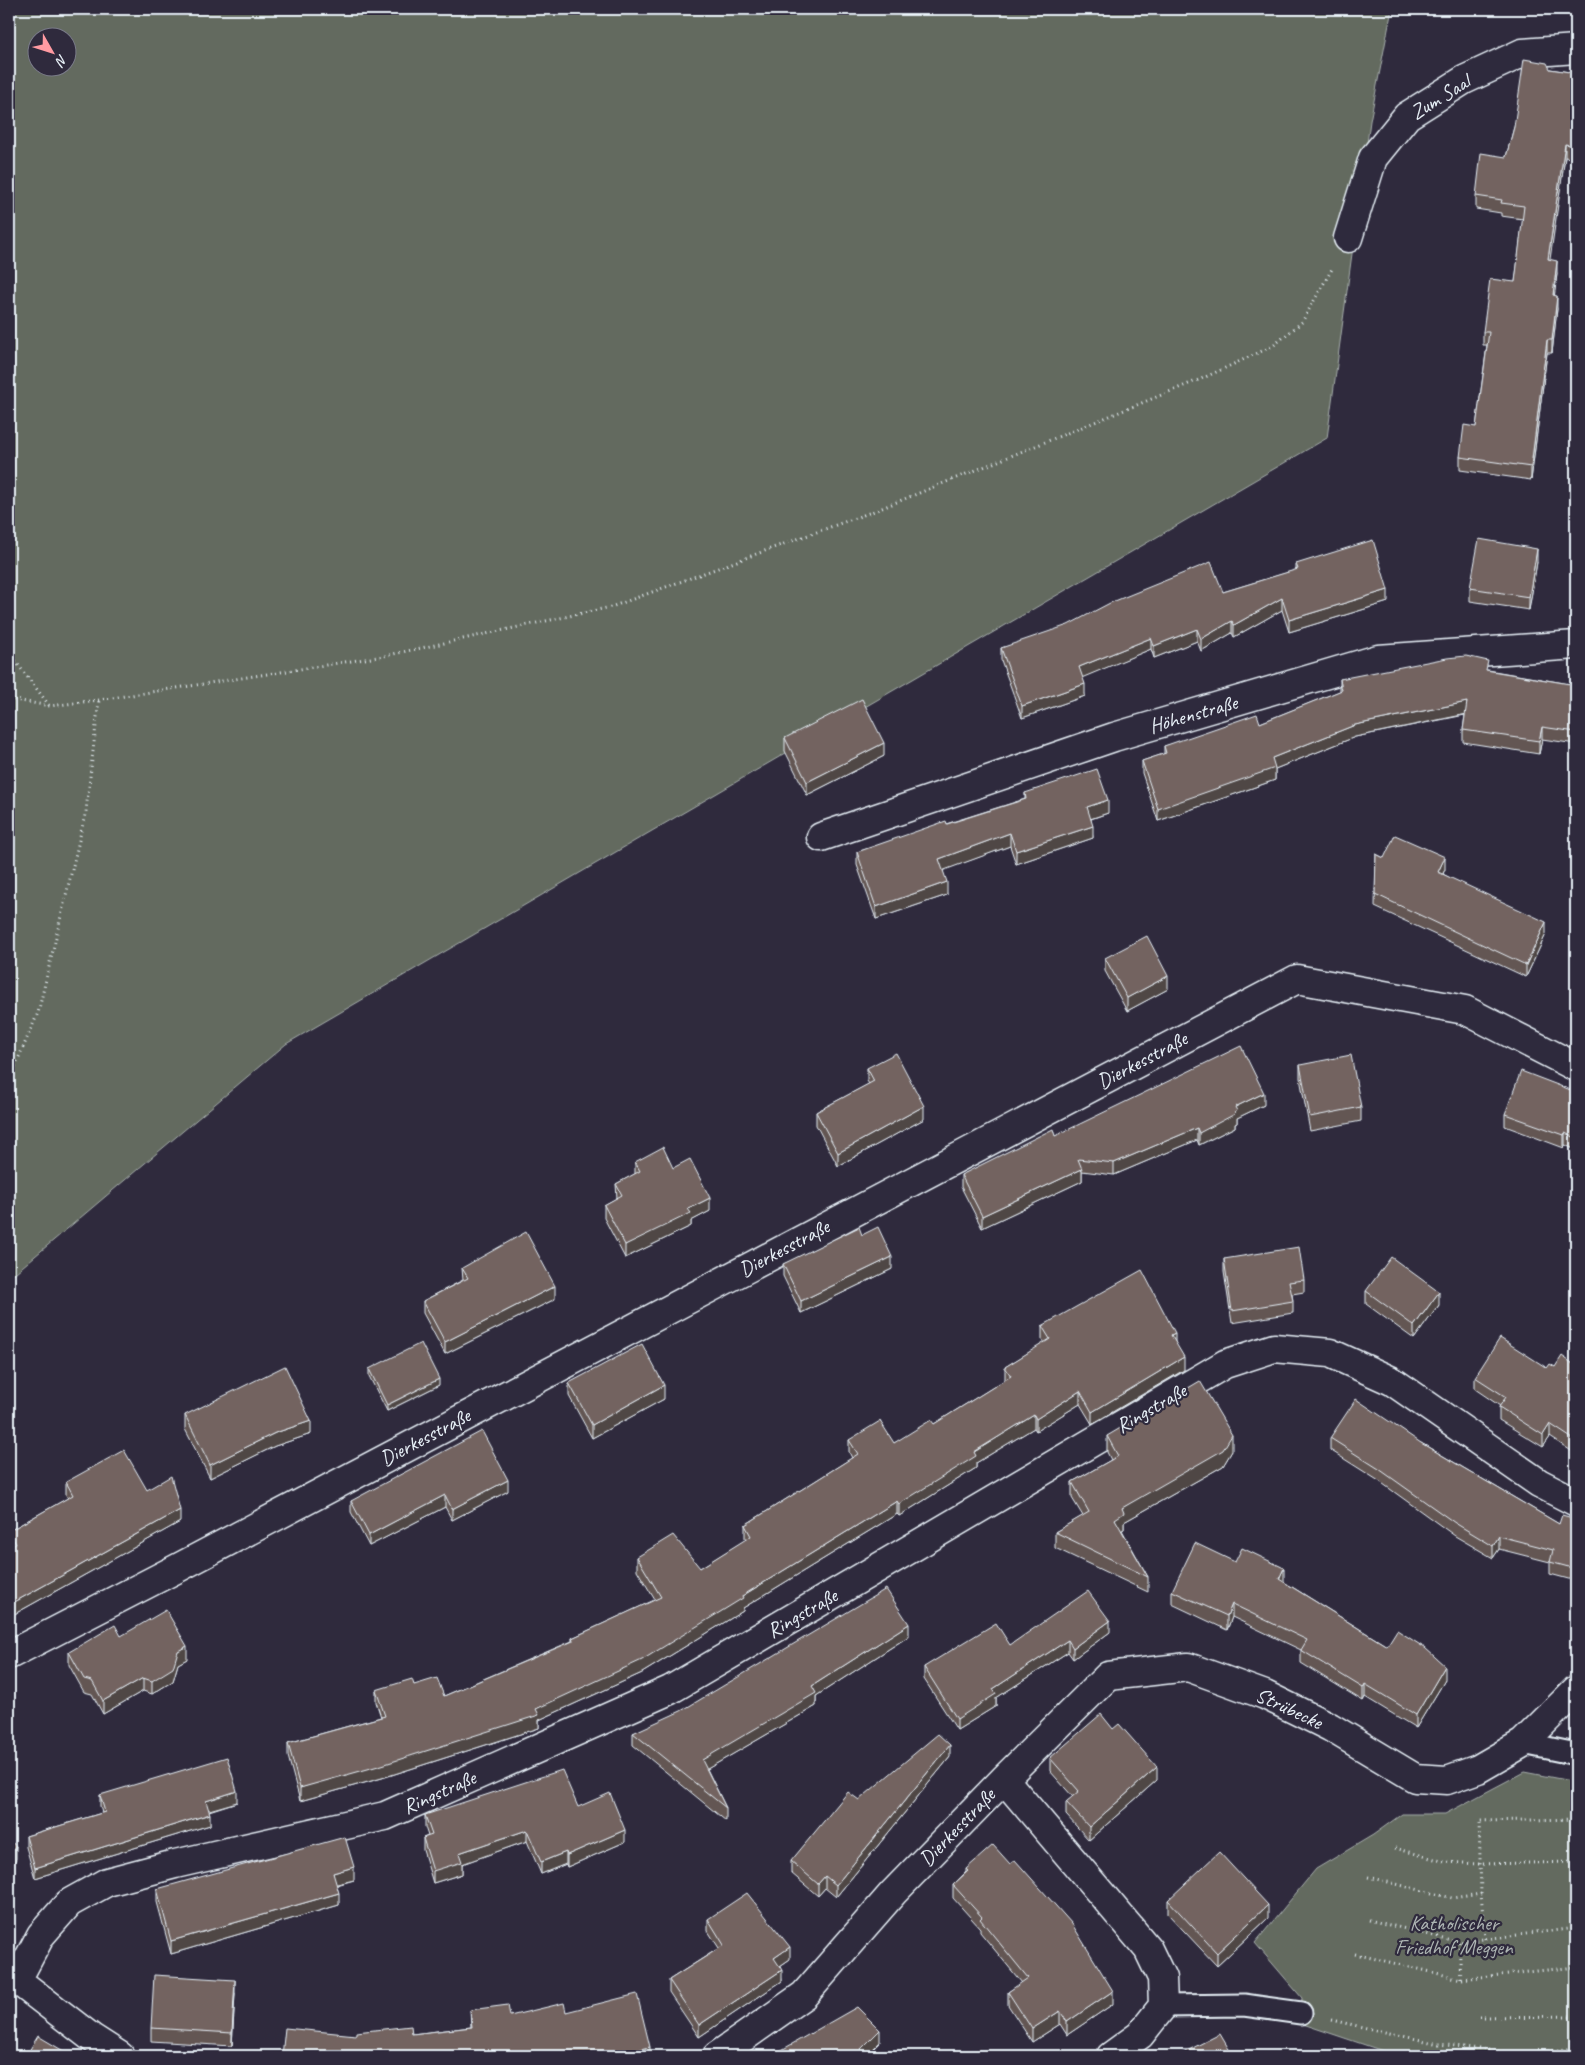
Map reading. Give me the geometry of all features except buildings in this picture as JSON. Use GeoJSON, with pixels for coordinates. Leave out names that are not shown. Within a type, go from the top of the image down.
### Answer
{"type":"FeatureCollection","features":[{"type":"Feature","properties":{"kind":"street","name":"Zum Saal"},"geometry":{"type":"LineString","coordinates":[[1348,238],[1372,158],[1407,116],[1464,80],[1522,53],[1576,49]]}},
{"type":"Feature","properties":{"kind":"street","name":"Höhenstraße"},"geometry":{"type":"LineString","coordinates":[[821,837],[1114,737],[1378,659],[1576,645]]}},
{"type":"Feature","properties":{"kind":"street","name":"Dierkesstraße"},"geometry":{"type":"LineString","coordinates":[[9,1655],[1297,979],[1465,1010],[1576,1067]]}},
{"type":"Feature","properties":{"kind":"street","name":"Ringstraße"},"geometry":{"type":"LineString","coordinates":[[13,1977],[41,1935],[69,1903],[107,1882],[385,1816],[670,1690],[1225,1364],[1274,1348],[1330,1353],[1392,1381],[1539,1483],[1576,1502]]}},
{"type":"Feature","properties":{"kind":"street","name":"Strübecke"},"geometry":{"type":"LineString","coordinates":[[1004,1779],[1108,1676],[1188,1667],[1273,1699],[1330,1728],[1415,1778],[1447,1780],[1478,1769],[1523,1743],[1576,1690]]}},
{"type":"Feature","properties":{"kind":"street","name":"Dierkesstraße"},"geometry":{"type":"LineString","coordinates":[[717,2056],[804,1995],[893,1894],[1004,1779],[1148,1949],[1162,1978],[1164,2006]]}},
{"type":"Feature","properties":{"kind":"street"},"geometry":{"type":"LineString","coordinates":[[13,1977],[92,2038],[120,2056]]}},
{"type":"Feature","properties":{"kind":"street"},"geometry":{"type":"LineString","coordinates":[[1112,2056],[1140,2035],[1164,2006]]}},
{"type":"Feature","properties":{"kind":"lane"},"geometry":{"type":"LineString","coordinates":[[1523,1743],[1576,1754]]}},
{"type":"Feature","properties":{"kind":"lane"},"geometry":{"type":"LineString","coordinates":[[1164,2006],[1244,2005],[1301,2013]]}},
{"type":"Feature","properties":{"kind":"path"},"geometry":{"type":"LineString","coordinates":[[9,699],[50,706],[99,700],[384,656],[611,607],[858,516],[1201,379],[1272,346],[1302,322],[1322,289],[1348,238]]}},
{"type":"Feature","properties":{"kind":"path"},"geometry":{"type":"LineString","coordinates":[[9,653],[50,706]]}},
{"type":"Feature","properties":{"kind":"path"},"geometry":{"type":"LineString","coordinates":[[9,1080],[38,1013],[86,811],[99,700]]}},
{"type":"Feature","properties":{"kind":"path"},"geometry":{"type":"LineString","coordinates":[[1485,1939],[1479,1864],[1479,1821],[1576,1819]]}},
{"type":"Feature","properties":{"kind":"path"},"geometry":{"type":"LineString","coordinates":[[1395,1848],[1445,1862],[1479,1864],[1576,1862]]}},
{"type":"Feature","properties":{"kind":"path"},"geometry":{"type":"LineString","coordinates":[[1368,1877],[1452,1898],[1481,1894]]}},
{"type":"Feature","properties":{"kind":"path"},"geometry":{"type":"LineString","coordinates":[[1369,1920],[1459,1942],[1576,1928]]}},
{"type":"Feature","properties":{"kind":"path"},"geometry":{"type":"LineString","coordinates":[[1459,1942],[1461,1979]]}},
{"type":"Feature","properties":{"kind":"path"},"geometry":{"type":"LineString","coordinates":[[1355,1954],[1461,1979],[1576,1967]]}},
{"type":"Feature","properties":{"kind":"path"},"geometry":{"type":"LineString","coordinates":[[1301,2013],[1440,2044],[1520,2054],[1576,2048]]}},
{"type":"Feature","properties":{"kind":"path"},"geometry":{"type":"LineString","coordinates":[[1479,2017],[1576,2016]]}},
{"type":"Feature","properties":{"kind":"green space"},"geometry":{"type":"Polygon","coordinates":[[[9,9],[1392,9],[1370,121],[1327,438],[286,1044],[9,1278],[9,9]]]}},
{"type":"Feature","properties":{"kind":"green space","name":"Katholischer Friedhof Meggen"},"geometry":{"type":"Polygon","coordinates":[[[1524,1772],[1576,1782],[1576,2056],[1398,2056],[1300,2023],[1302,1998],[1255,1943],[1316,1869],[1373,1835],[1402,1814],[1445,1814],[1524,1772]]]}}]}
